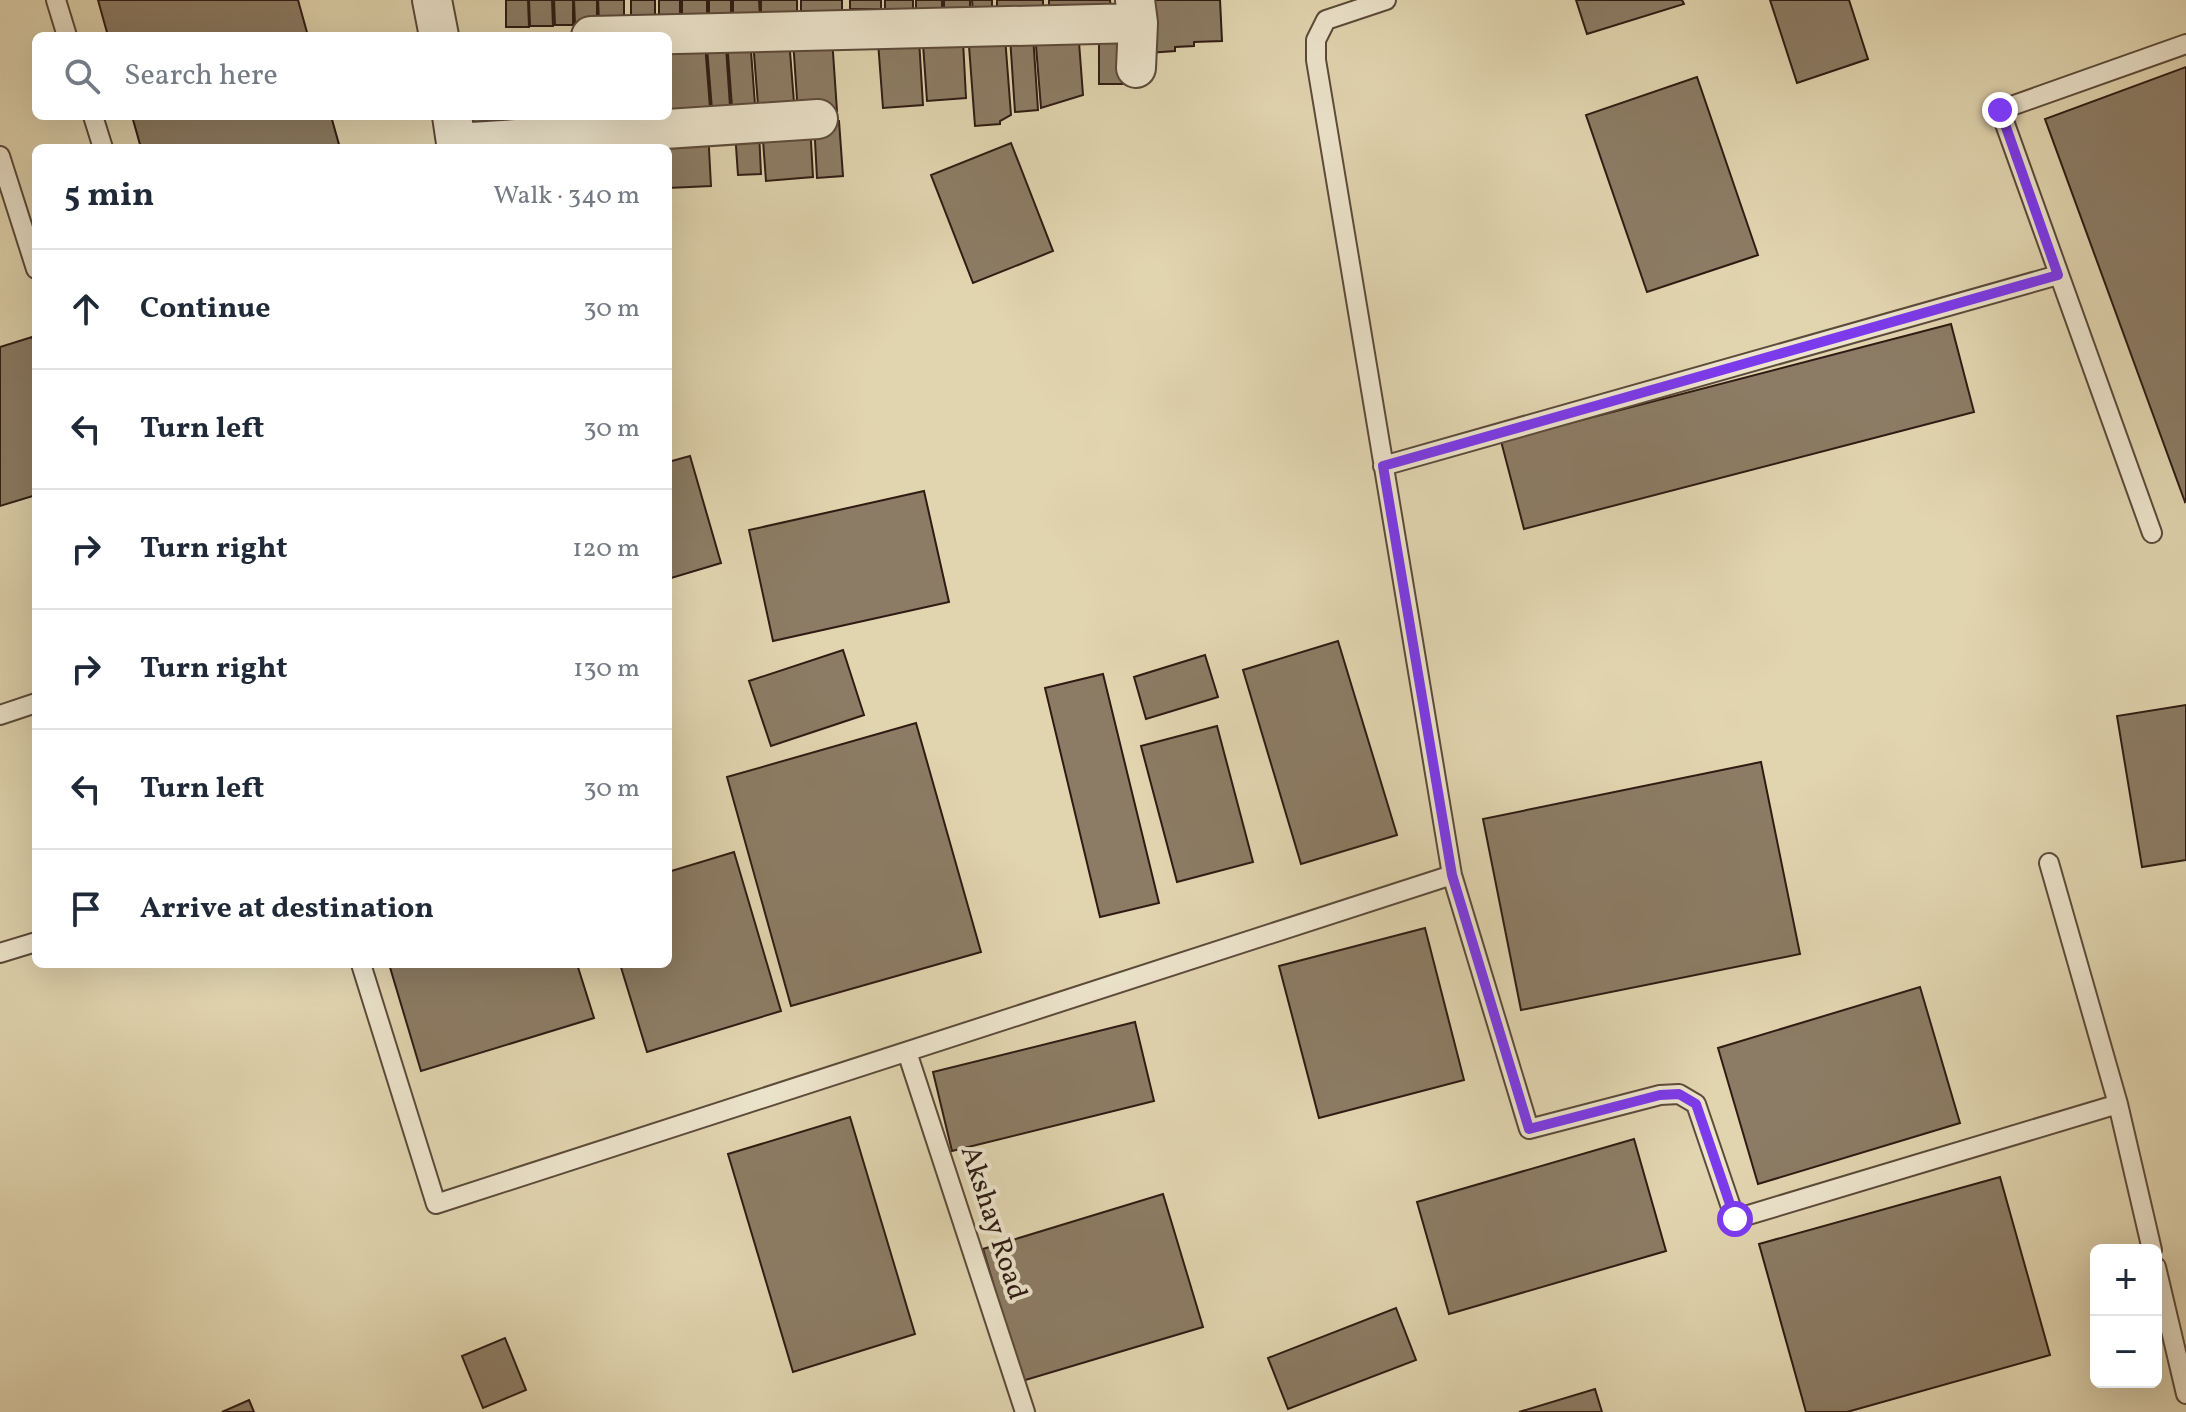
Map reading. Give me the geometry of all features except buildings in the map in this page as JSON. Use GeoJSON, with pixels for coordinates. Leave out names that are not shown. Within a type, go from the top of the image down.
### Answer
{"type":"FeatureCollection","features":[{"type":"Feature","properties":{"kind":"street"},"geometry":{"type":"LineString","coordinates":[[432,0],[438,32]]}},
{"type":"Feature","properties":{"kind":"street"},"geometry":{"type":"LineString","coordinates":[[672,32],[1136,12],[1136,68]]}},
{"type":"Feature","properties":{"kind":"street"},"geometry":{"type":"LineString","coordinates":[[453,120],[456,143],[818,119]]}},
{"type":"Feature","properties":{"kind":"lane"},"geometry":{"type":"LineString","coordinates":[[56,0],[66,32]]}},
{"type":"Feature","properties":{"kind":"lane"},"geometry":{"type":"LineString","coordinates":[[1386,0],[1326,20],[1316,40],[1316,60],[1452,875],[1529,1129],[1660,1095],[1679,1094],[1696,1104],[1735,1219],[2118,1104]]}},
{"type":"Feature","properties":{"kind":"lane"},"geometry":{"type":"LineString","coordinates":[[2152,533],[2000,110],[2186,44]]}},
{"type":"Feature","properties":{"kind":"lane"},"geometry":{"type":"LineString","coordinates":[[94,120],[102,144]]}},
{"type":"Feature","properties":{"kind":"lane"},"geometry":{"type":"LineString","coordinates":[[0,156],[32,256]]}},
{"type":"Feature","properties":{"kind":"lane"},"geometry":{"type":"LineString","coordinates":[[1383,466],[2058,275]]}},
{"type":"Feature","properties":{"kind":"lane"},"geometry":{"type":"LineString","coordinates":[[0,715],[32,704]]}},
{"type":"Feature","properties":{"kind":"lane"},"geometry":{"type":"LineString","coordinates":[[2049,863],[2118,1104],[2151,1244]]}},
{"type":"Feature","properties":{"kind":"lane"},"geometry":{"type":"LineString","coordinates":[[362,968],[436,1204],[1452,875]]}},
{"type":"Feature","properties":{"kind":"lane"},"geometry":{"type":"LineString","coordinates":[[0,953],[32,943]]}},
{"type":"Feature","properties":{"kind":"lane","name":"Akshay Road"},"geometry":{"type":"LineString","coordinates":[[907,1052],[1025,1412]]}},
{"type":"Feature","properties":{"kind":"lane"},"geometry":{"type":"LineString","coordinates":[[2162,1292],[2186,1394]]}},
{"type":"Feature","properties":{"kind":"route"},"geometry":{"type":"LineString","coordinates":[[1735,1219],[1696,1104],[1679,1094],[1660,1095],[1529,1129],[1452,875],[1383,466],[2058,275],[2000,110]]}}]}
